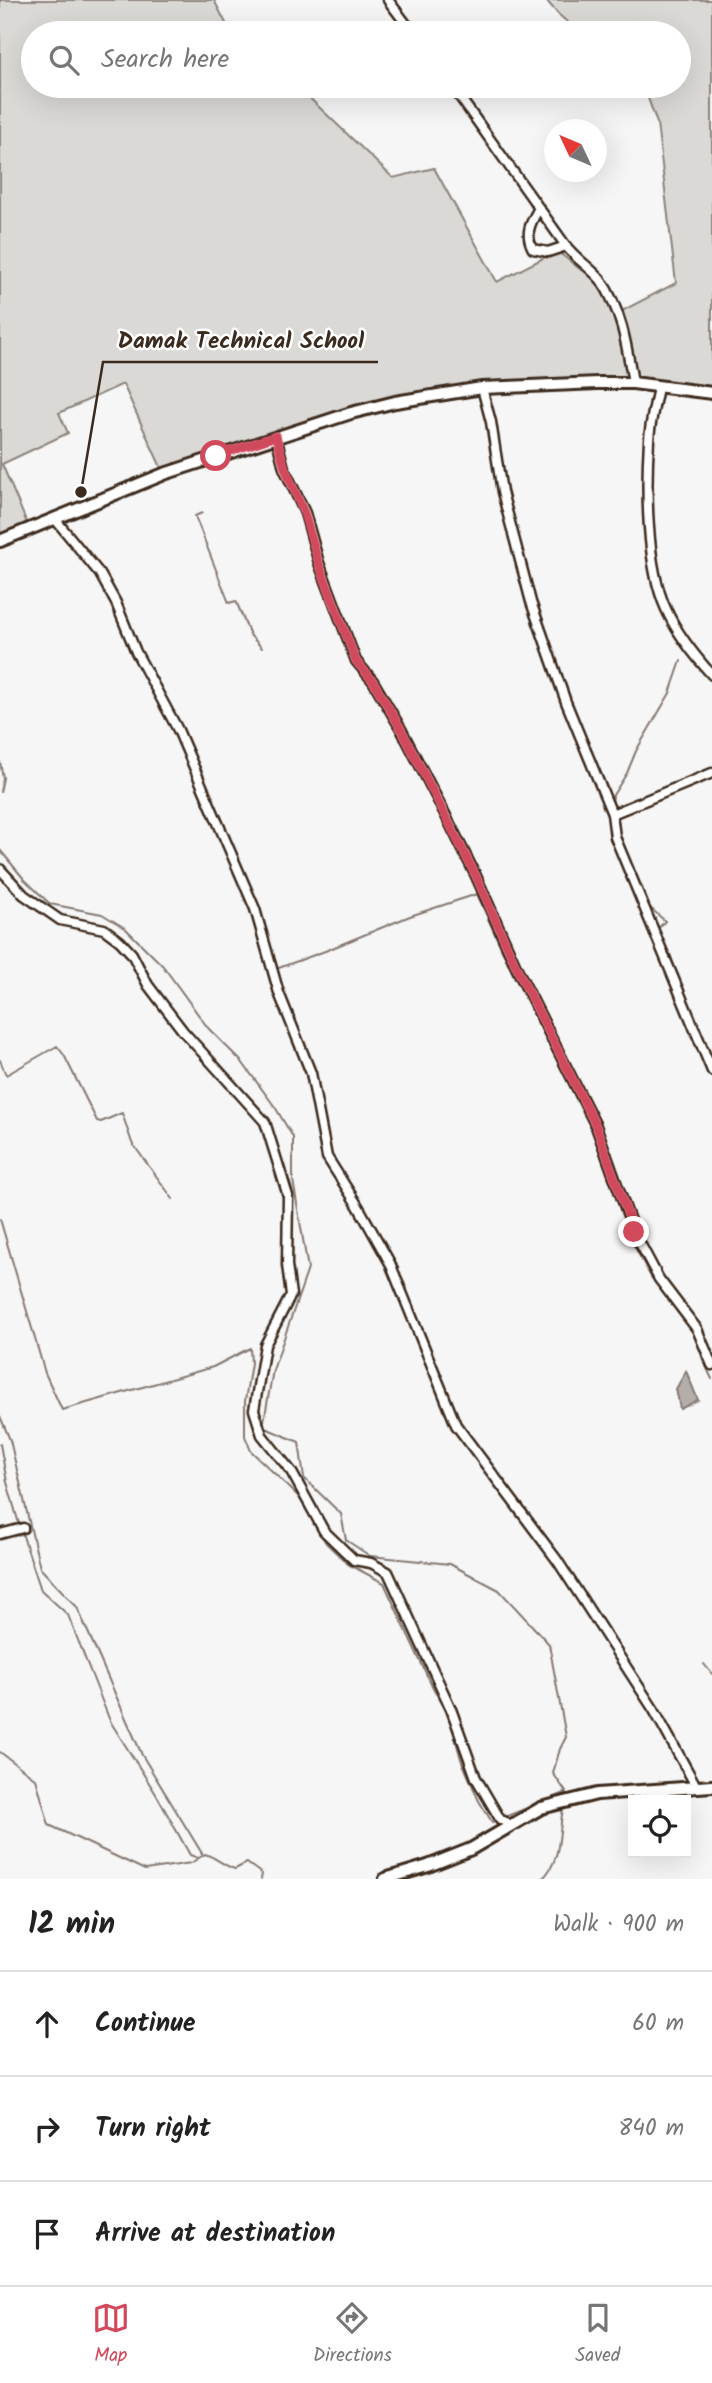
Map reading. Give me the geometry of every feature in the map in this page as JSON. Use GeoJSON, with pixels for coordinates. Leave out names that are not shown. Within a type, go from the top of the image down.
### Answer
{"type":"FeatureCollection","features":[{"type":"Feature","properties":{"kind":"street"},"geometry":{"type":"LineString","coordinates":[[388,0],[404,21]]}},
{"type":"Feature","properties":{"kind":"street"},"geometry":{"type":"LineString","coordinates":[[461,98],[575,258],[599,278],[617,310],[627,344],[633,383]]}},
{"type":"Feature","properties":{"kind":"street"},"geometry":{"type":"LineString","coordinates":[[539,208],[528,230],[533,249],[548,252],[566,246]]}},
{"type":"Feature","properties":{"kind":"street"},"geometry":{"type":"LineString","coordinates":[[0,541],[141,482],[276,436],[395,402],[482,388],[633,383],[712,393]]}},
{"type":"Feature","properties":{"kind":"street"},"geometry":{"type":"LineString","coordinates":[[658,387],[649,439],[649,523],[655,573],[666,609],[682,638],[712,675]]}},
{"type":"Feature","properties":{"kind":"street"},"geometry":{"type":"LineString","coordinates":[[482,388],[491,422],[502,492],[531,602],[566,702],[612,814],[615,837],[712,1071]]}},
{"type":"Feature","properties":{"kind":"street"},"geometry":{"type":"LineString","coordinates":[[276,436],[319,564],[356,661],[373,681],[401,729],[451,825],[519,973],[596,1126],[634,1232],[659,1279],[697,1329],[712,1365]]}},
{"type":"Feature","properties":{"kind":"street"},"geometry":{"type":"LineString","coordinates":[[55,519],[100,573],[116,603],[135,652],[178,730],[255,909],[279,993],[311,1073],[327,1157],[390,1263],[456,1425],[557,1560],[654,1710],[695,1786]]}},
{"type":"Feature","properties":{"kind":"street"},"geometry":{"type":"LineString","coordinates":[[612,814],[712,773]]}},
{"type":"Feature","properties":{"kind":"street"},"geometry":{"type":"LineString","coordinates":[[0,869],[24,895],[60,920],[104,929],[120,941],[132,954],[148,985],[183,1031],[265,1122],[288,1196],[287,1265],[290,1295],[265,1345],[259,1370],[254,1410],[262,1435],[291,1471],[324,1531],[354,1560],[371,1563],[387,1572],[451,1709],[476,1778],[500,1819],[511,1825]]}},
{"type":"Feature","properties":{"kind":"street"},"geometry":{"type":"LineString","coordinates":[[0,1534],[23,1528]]}},
{"type":"Feature","properties":{"kind":"street"},"geometry":{"type":"LineString","coordinates":[[385,1879],[460,1853],[541,1808],[597,1794],[712,1786]]}},
{"type":"Feature","properties":{"kind":"shaded area"},"geometry":{"type":"Polygon","coordinates":[[[0,0],[214,0],[225,21],[21,21],[21,98],[310,98],[393,178],[434,168],[497,282],[557,251],[581,270],[592,264],[622,311],[676,283],[657,123],[648,98],[691,98],[691,21],[566,21],[546,0],[712,0],[712,391],[577,380],[495,382],[468,386],[423,393],[164,474],[123,384],[59,413],[68,433],[2,464],[29,528],[0,540],[0,0]]]}},
{"type":"Feature","properties":{"kind":"shaded area"},"geometry":{"type":"Polygon","coordinates":[[[686,1371],[698,1400],[680,1409],[676,1389],[686,1371]]]}},
{"type":"Feature","properties":{"kind":"waterway"},"geometry":{"type":"LineString","coordinates":[[202,513],[195,516],[229,603],[236,601],[250,635],[262,648]]}},
{"type":"Feature","properties":{"kind":"waterway"},"geometry":{"type":"LineString","coordinates":[[612,804],[613,795],[670,693],[681,661]]}},
{"type":"Feature","properties":{"kind":"waterway"},"geometry":{"type":"LineString","coordinates":[[0,762],[3,778],[0,792]]}},
{"type":"Feature","properties":{"kind":"waterway"},"geometry":{"type":"LineString","coordinates":[[0,850],[50,904],[102,914],[125,928],[163,966],[208,1028],[242,1062],[293,1137],[293,1180],[308,1269],[273,1370],[263,1427],[299,1442],[304,1478],[341,1514],[346,1540],[370,1556],[450,1564],[499,1590],[549,1644],[566,1737],[553,1773],[566,1796]]}},
{"type":"Feature","properties":{"kind":"waterway"},"geometry":{"type":"LineString","coordinates":[[276,969],[410,916],[477,894],[511,970],[590,1126],[631,1240],[651,1277],[681,1314]]}},
{"type":"Feature","properties":{"kind":"waterway"},"geometry":{"type":"LineString","coordinates":[[647,905],[665,921],[657,930]]}},
{"type":"Feature","properties":{"kind":"waterway"},"geometry":{"type":"LineString","coordinates":[[663,943],[670,954],[681,986]]}},
{"type":"Feature","properties":{"kind":"waterway"},"geometry":{"type":"LineString","coordinates":[[691,1011],[704,1041]]}},
{"type":"Feature","properties":{"kind":"waterway"},"geometry":{"type":"LineString","coordinates":[[0,1060],[6,1075],[57,1046],[97,1121],[101,1122],[122,1113],[132,1143],[173,1199]]}},
{"type":"Feature","properties":{"kind":"waterway"},"geometry":{"type":"LineString","coordinates":[[0,1219],[45,1373],[62,1410],[213,1367],[250,1348],[245,1436],[251,1451],[299,1497],[326,1543],[348,1564],[384,1583],[431,1684],[449,1716],[461,1759],[479,1801],[492,1822],[497,1820]]}},
{"type":"Feature","properties":{"kind":"waterway"},"geometry":{"type":"LineString","coordinates":[[696,1336],[712,1379]]}},
{"type":"Feature","properties":{"kind":"waterway"},"geometry":{"type":"LineString","coordinates":[[0,1416],[10,1440],[40,1568],[77,1607],[142,1755],[203,1855]]}},
{"type":"Feature","properties":{"kind":"waterway"},"geometry":{"type":"LineString","coordinates":[[0,1444],[19,1524]]}},
{"type":"Feature","properties":{"kind":"waterway"},"geometry":{"type":"LineString","coordinates":[[22,1533],[41,1590],[68,1615],[110,1721],[190,1855],[198,1858]]}},
{"type":"Feature","properties":{"kind":"waterway"},"geometry":{"type":"LineString","coordinates":[[704,1664],[712,1674]]}},
{"type":"Feature","properties":{"kind":"waterway"},"geometry":{"type":"LineString","coordinates":[[0,1752],[36,1779],[49,1825],[145,1870],[191,1863],[205,1854],[235,1869],[247,1863],[262,1874],[261,1879]]}},
{"type":"Feature","properties":{"kind":"waterway"},"geometry":{"type":"LineString","coordinates":[[502,1818],[565,1793]]}},
{"type":"Feature","properties":{"kind":"waterway"},"geometry":{"type":"LineString","coordinates":[[542,1879],[556,1855],[563,1809]]}},
{"type":"Feature","properties":{"kind":"place","name":"Damak Technical School"},"geometry":{"type":"Point","coordinates":[81,492]}},
{"type":"Feature","properties":{"kind":"route"},"geometry":{"type":"LineString","coordinates":[[216,456],[276,436],[319,564],[356,661],[373,681],[401,729],[476,876],[519,973],[596,1126],[634,1232]]}}]}
